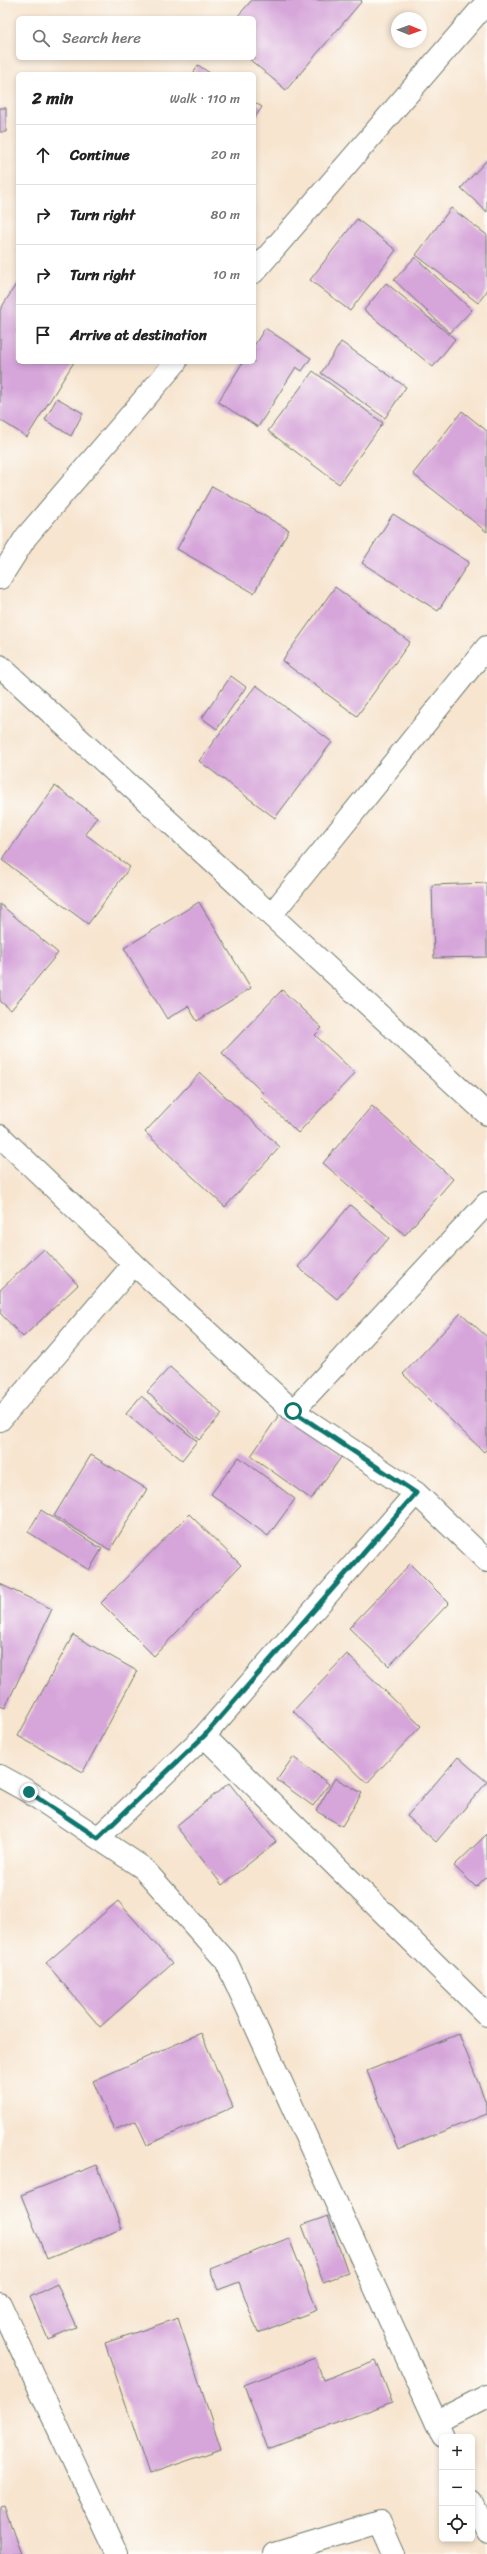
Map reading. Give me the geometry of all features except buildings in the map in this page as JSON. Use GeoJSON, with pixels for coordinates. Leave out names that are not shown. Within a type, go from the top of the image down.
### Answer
{"type":"FeatureCollection","features":[{"type":"Feature","properties":{"kind":"street"},"geometry":{"type":"LineString","coordinates":[[256,270],[487,2]]}},
{"type":"Feature","properties":{"kind":"street"},"geometry":{"type":"LineString","coordinates":[[0,578],[26,537],[174,364]]}},
{"type":"Feature","properties":{"kind":"street"},"geometry":{"type":"LineString","coordinates":[[270,914],[487,647]]}},
{"type":"Feature","properties":{"kind":"street"},"geometry":{"type":"LineString","coordinates":[[0,666],[487,1114]]}},
{"type":"Feature","properties":{"kind":"street"},"geometry":{"type":"LineString","coordinates":[[0,1136],[134,1264],[293,1411],[416,1493],[487,1561]]}},
{"type":"Feature","properties":{"kind":"street"},"geometry":{"type":"LineString","coordinates":[[293,1411],[487,1203]]}},
{"type":"Feature","properties":{"kind":"street"},"geometry":{"type":"LineString","coordinates":[[0,1420],[134,1264]]}},
{"type":"Feature","properties":{"kind":"street"},"geometry":{"type":"LineString","coordinates":[[98,1838],[204,1736],[416,1493]]}},
{"type":"Feature","properties":{"kind":"street"},"geometry":{"type":"LineString","coordinates":[[204,1736],[487,2014]]}},
{"type":"Feature","properties":{"kind":"street"},"geometry":{"type":"LineString","coordinates":[[0,1776],[29,1792],[142,1868],[226,1961],[440,2429],[487,2396]]}},
{"type":"Feature","properties":{"kind":"street"},"geometry":{"type":"LineString","coordinates":[[0,2304],[117,2554]]}},
{"type":"Feature","properties":{"kind":"street"},"geometry":{"type":"LineString","coordinates":[[475,2506],[487,2534]]}},
{"type":"Feature","properties":{"kind":"street"},"geometry":{"type":"LineString","coordinates":[[274,2554],[380,2522],[394,2554]]}},
{"type":"Feature","properties":{"kind":"route"},"geometry":{"type":"LineString","coordinates":[[29,1792],[98,1838],[204,1736],[416,1493],[293,1411]]}}]}
